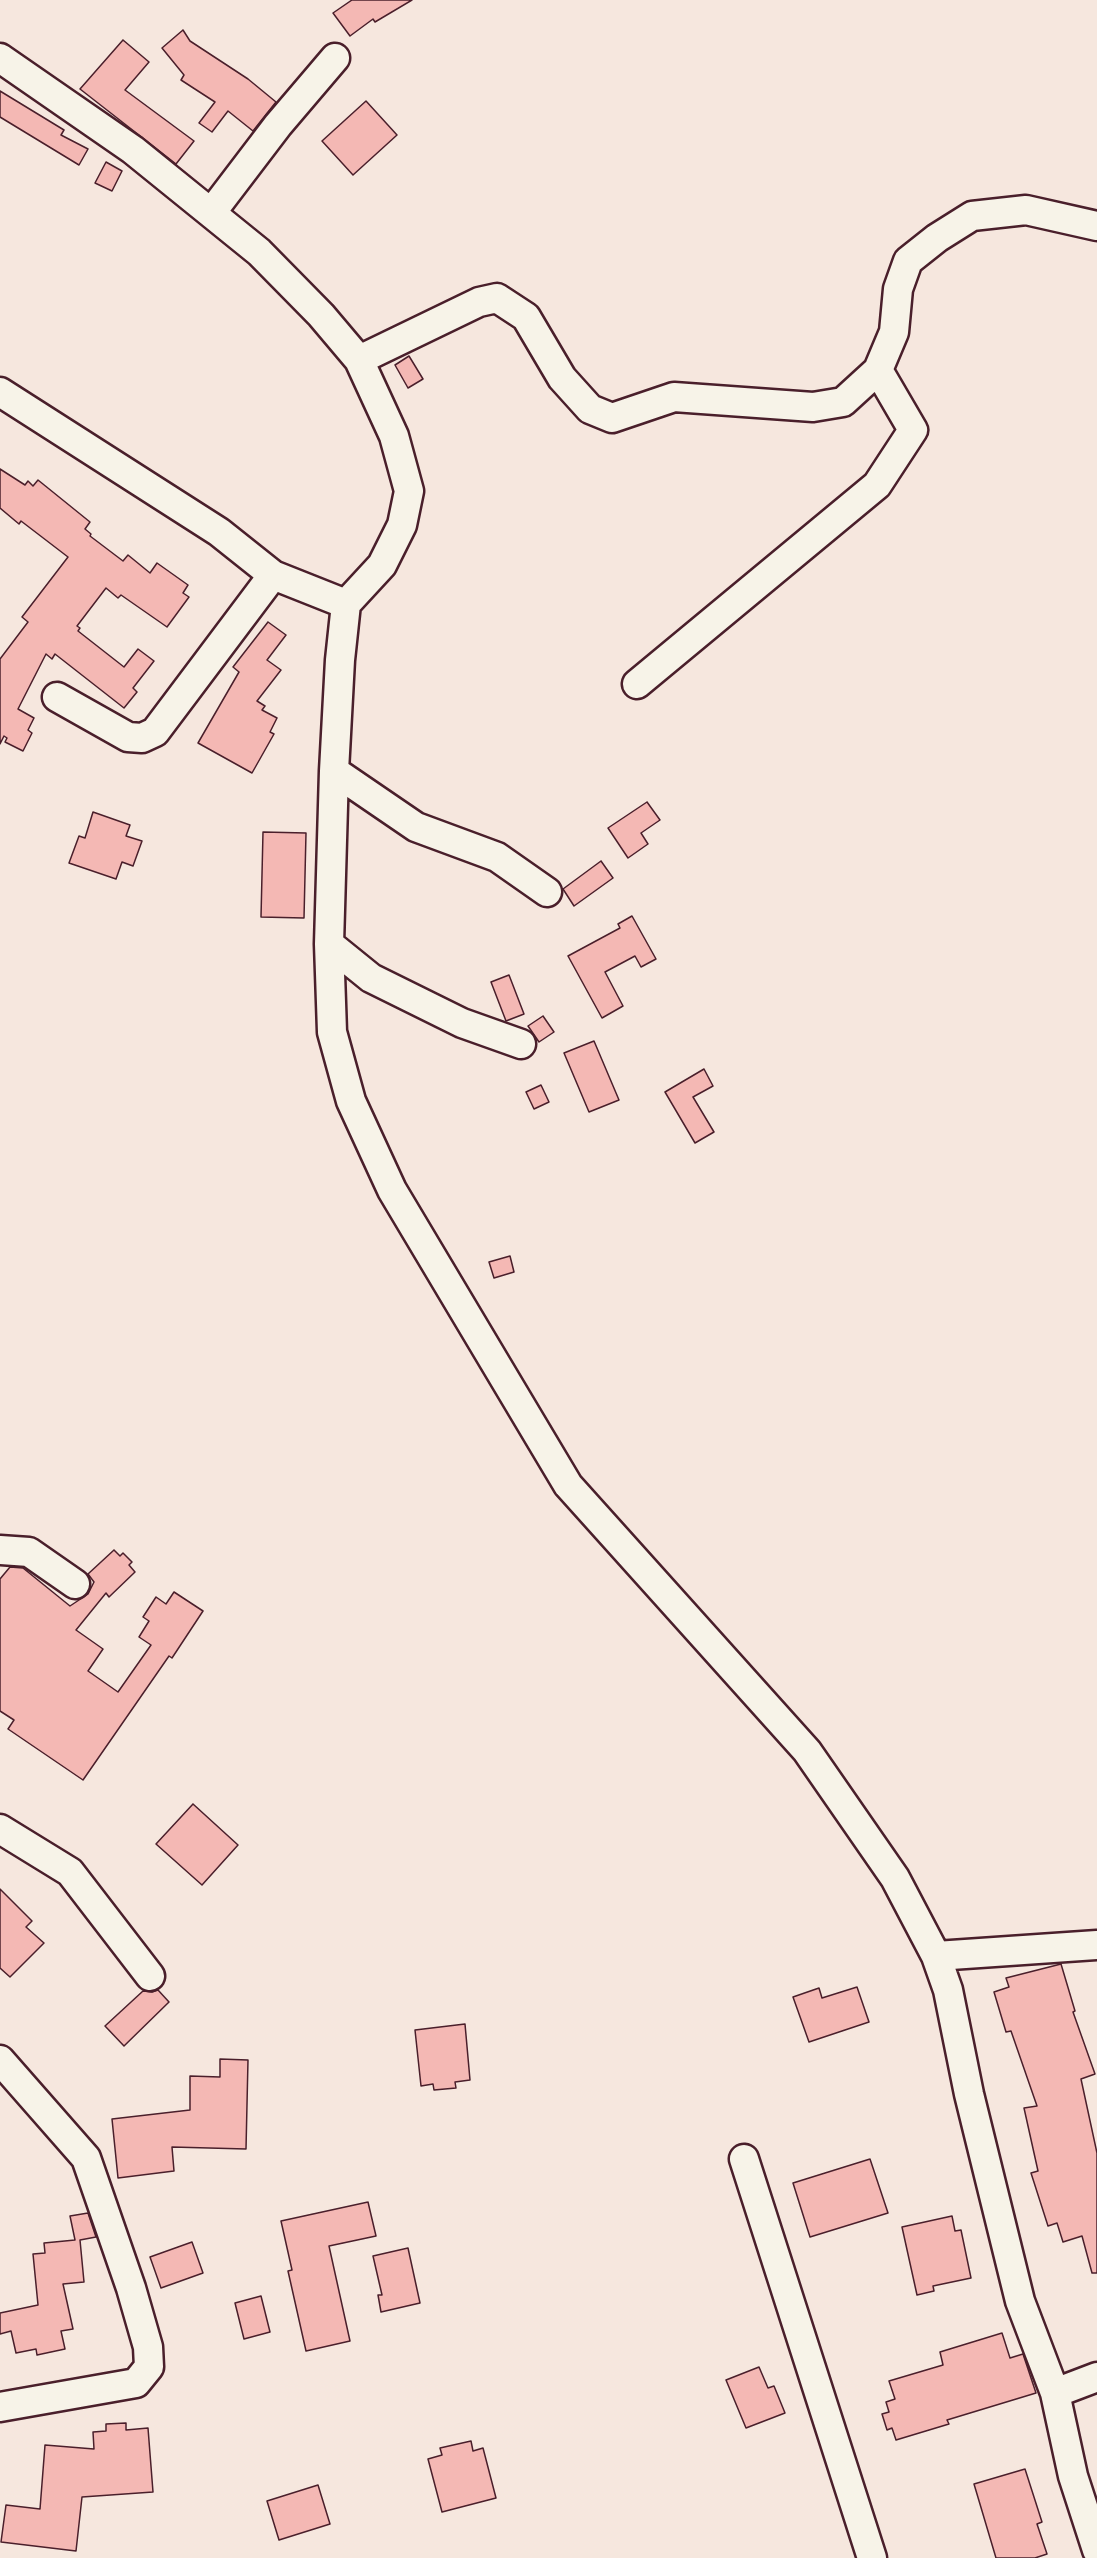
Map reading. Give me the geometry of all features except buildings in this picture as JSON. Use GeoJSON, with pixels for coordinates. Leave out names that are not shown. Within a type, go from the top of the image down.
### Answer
{"type":"FeatureCollection","features":[{"type":"Feature","properties":{"kind":"street"},"geometry":{"type":"LineString","coordinates":[[0,58],[133,150],[259,252],[321,315],[359,360],[394,436],[409,491],[402,525],[382,565],[346,604],[340,660],[329,944],[332,1032],[351,1101],[392,1190],[568,1485],[807,1751],[895,1878],[936,1956],[948,1990],[969,2094],[1020,2301],[1055,2393],[1073,2476],[1097,2550]]}},
{"type":"Feature","properties":{"kind":"street"},"geometry":{"type":"LineString","coordinates":[[211,213],[278,125],[335,58]]}},
{"type":"Feature","properties":{"kind":"street"},"geometry":{"type":"LineString","coordinates":[[359,360],[479,302],[497,298],[526,317],[562,378],[590,409],[612,418],[674,398],[813,407],[843,402],[878,370],[894,332],[898,289],[908,261],[937,238],[972,216],[1026,210],[1097,226]]}},
{"type":"Feature","properties":{"kind":"street"},"geometry":{"type":"LineString","coordinates":[[637,684],[878,485],[913,430],[878,370]]}},
{"type":"Feature","properties":{"kind":"street"},"geometry":{"type":"LineString","coordinates":[[0,392],[219,532],[273,575],[346,604]]}},
{"type":"Feature","properties":{"kind":"street"},"geometry":{"type":"LineString","coordinates":[[57,697],[128,736],[142,738],[155,732],[273,575]]}},
{"type":"Feature","properties":{"kind":"street"},"geometry":{"type":"LineString","coordinates":[[334,771],[416,828],[497,857],[547,892]]}},
{"type":"Feature","properties":{"kind":"street"},"geometry":{"type":"LineString","coordinates":[[329,944],[371,978],[462,1023],[521,1044]]}},
{"type":"Feature","properties":{"kind":"street"},"geometry":{"type":"LineString","coordinates":[[0,1550],[29,1552],[75,1584]]}},
{"type":"Feature","properties":{"kind":"street"},"geometry":{"type":"LineString","coordinates":[[0,1829],[70,1872],[150,1976]]}},
{"type":"Feature","properties":{"kind":"street"},"geometry":{"type":"LineString","coordinates":[[936,1956],[1097,1945]]}},
{"type":"Feature","properties":{"kind":"street"},"geometry":{"type":"LineString","coordinates":[[0,2060],[86,2158],[131,2288],[148,2347],[149,2367],[136,2382],[0,2407]]}},
{"type":"Feature","properties":{"kind":"street"},"geometry":{"type":"LineString","coordinates":[[744,2159],[872,2558]]}},
{"type":"Feature","properties":{"kind":"street"},"geometry":{"type":"LineString","coordinates":[[1055,2393],[1097,2377]]}}]}
